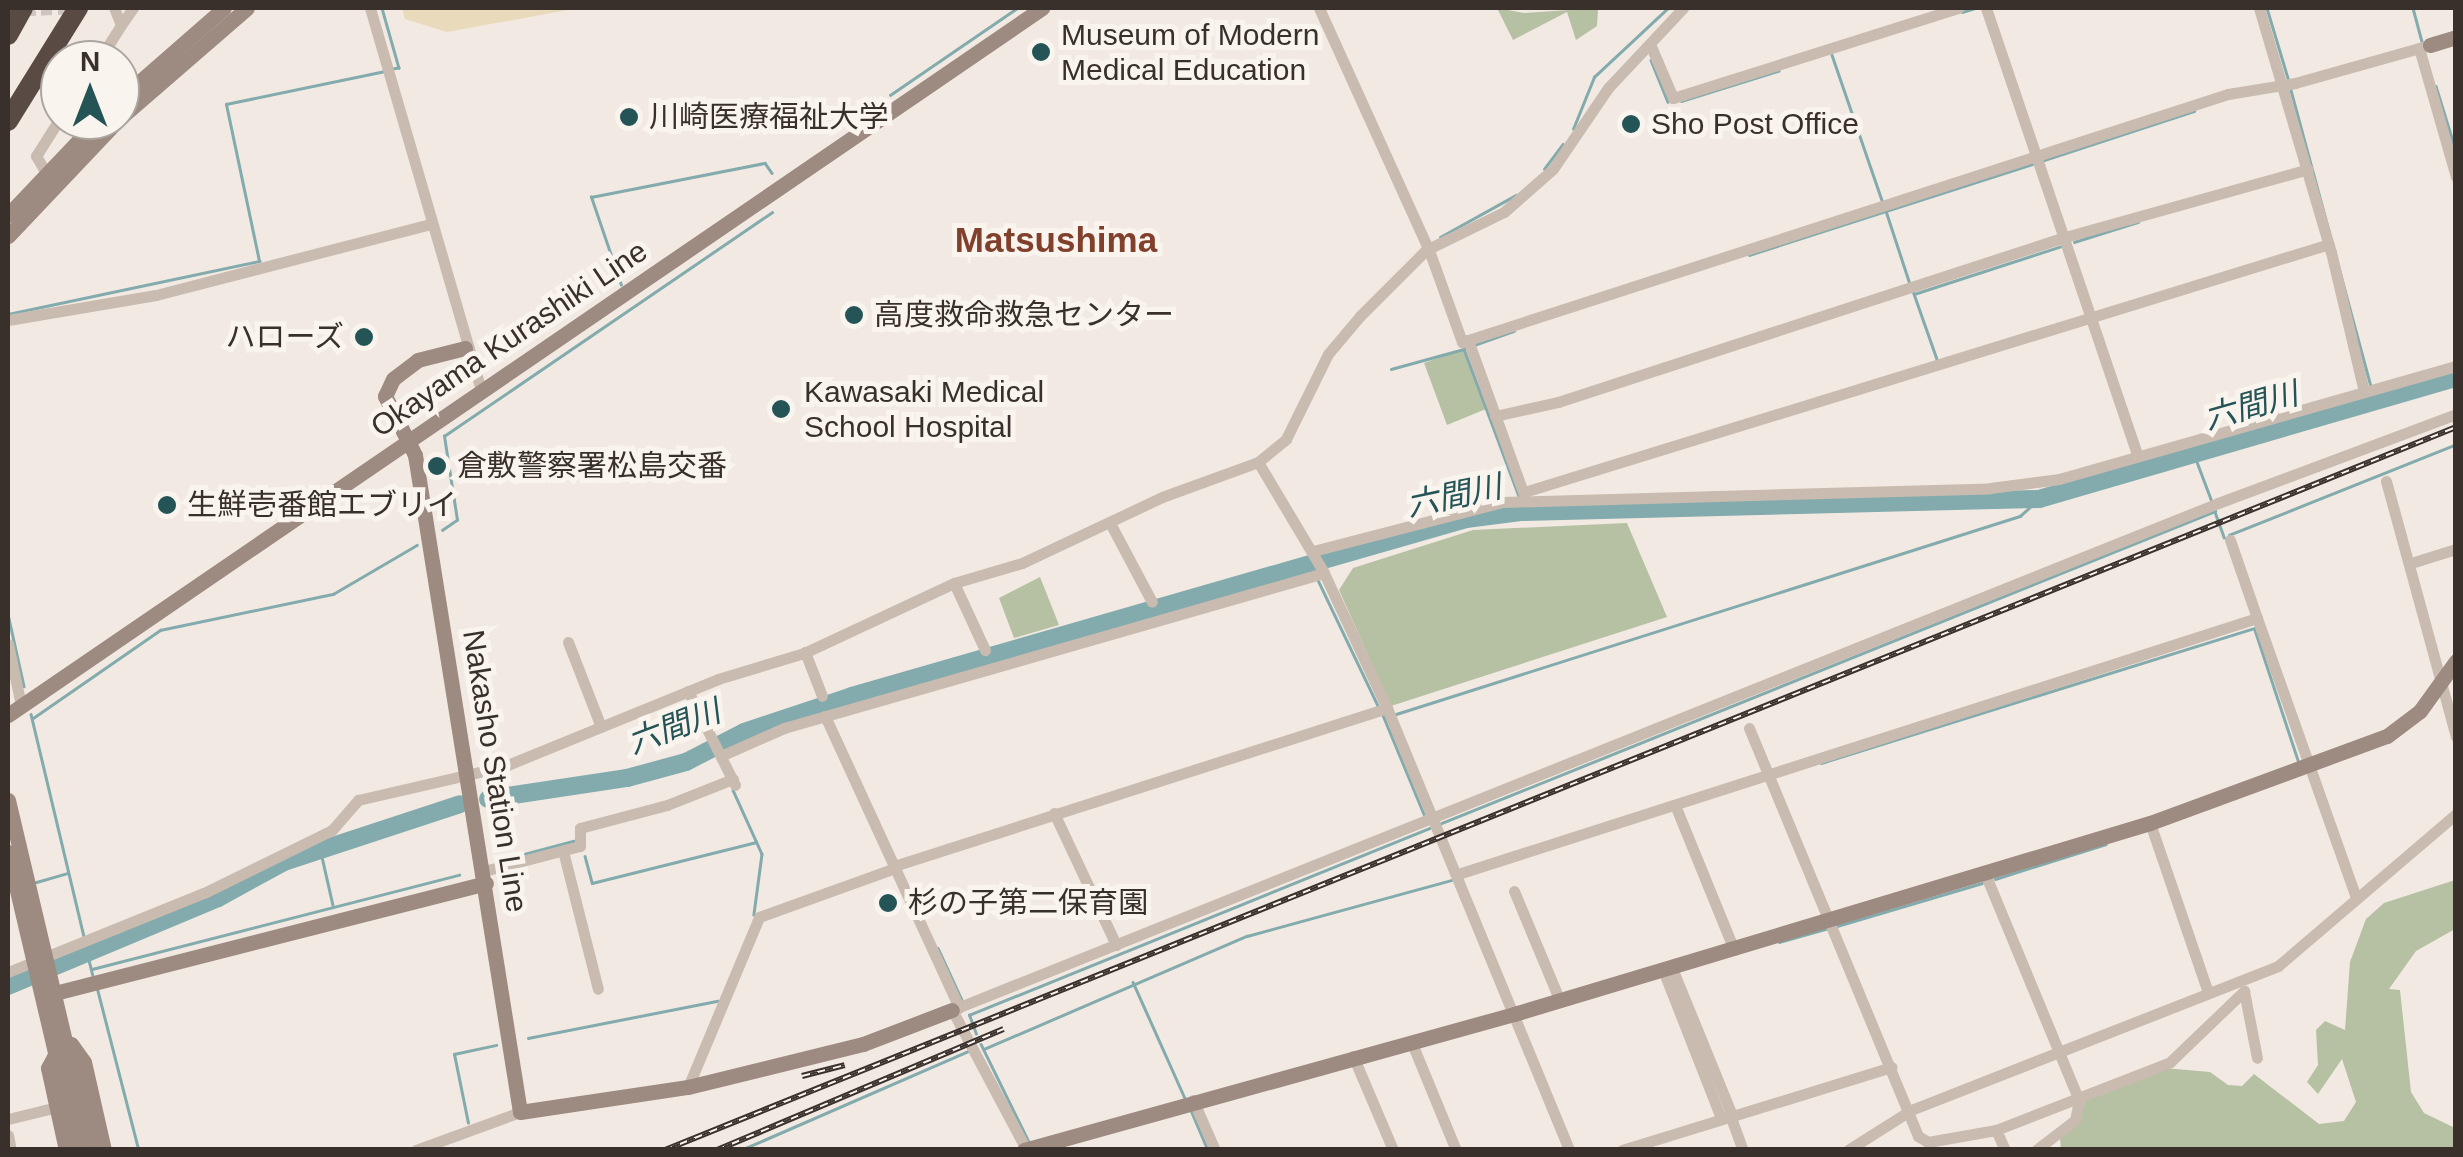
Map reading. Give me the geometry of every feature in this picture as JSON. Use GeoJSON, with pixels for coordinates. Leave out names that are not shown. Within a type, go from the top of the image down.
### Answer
{"type":"FeatureCollection","features":[{"type":"Feature","properties":{"kind":"highway"},"geometry":{"type":"LineString","coordinates":[[8,35],[23,8]]}},
{"type":"Feature","properties":{"kind":"highway"},"geometry":{"type":"LineString","coordinates":[[8,120],[78,8]]}},
{"type":"Feature","properties":{"kind":"street"},"geometry":{"type":"LineString","coordinates":[[114,8],[121,25]]}},
{"type":"Feature","properties":{"kind":"street"},"geometry":{"type":"LineString","coordinates":[[112,40],[132,8]]}},
{"type":"Feature","properties":{"kind":"street"},"geometry":{"type":"LineString","coordinates":[[140,82],[224,8]]}},
{"type":"Feature","properties":{"kind":"street"},"geometry":{"type":"LineString","coordinates":[[140,101],[247,8]]}},
{"type":"Feature","properties":{"kind":"street"},"geometry":{"type":"LineString","coordinates":[[370,8],[480,391]]}},
{"type":"Feature","properties":{"kind":"street","name":"Okayama Kurashiki Line"},"geometry":{"type":"LineString","coordinates":[[8,715],[1042,8]]}},
{"type":"Feature","properties":{"kind":"street"},"geometry":{"type":"LineString","coordinates":[[1319,8],[1426,250],[1462,342],[1469,345],[1884,204],[2038,159],[2228,94],[2288,85],[2456,37]]}},
{"type":"Feature","properties":{"kind":"street"},"geometry":{"type":"LineString","coordinates":[[44,974],[86,942],[332,830],[358,800],[469,776],[688,691],[806,652],[954,583],[1022,563],[1258,462],[1286,440],[1340,337],[1426,250],[1519,201],[1553,169],[1608,88],[1683,8]]}},
{"type":"Feature","properties":{"kind":"street"},"geometry":{"type":"LineString","coordinates":[[1648,47],[1674,98],[1958,8]]}},
{"type":"Feature","properties":{"kind":"street"},"geometry":{"type":"LineString","coordinates":[[1986,8],[2137,454]]}},
{"type":"Feature","properties":{"kind":"street"},"geometry":{"type":"LineString","coordinates":[[2259,8],[2288,85],[2370,391]]}},
{"type":"Feature","properties":{"kind":"street"},"geometry":{"type":"LineString","coordinates":[[2424,46],[2456,177]]}},
{"type":"Feature","properties":{"kind":"street"},"geometry":{"type":"LineString","coordinates":[[45,140],[38,150],[46,173]]}},
{"type":"Feature","properties":{"kind":"street"},"geometry":{"type":"LineString","coordinates":[[8,215],[78,140]]}},
{"type":"Feature","properties":{"kind":"street"},"geometry":{"type":"LineString","coordinates":[[8,236],[99,140]]}},
{"type":"Feature","properties":{"kind":"street"},"geometry":{"type":"LineString","coordinates":[[1495,416],[1558,402],[2065,236],[2308,169]]}},
{"type":"Feature","properties":{"kind":"street"},"geometry":{"type":"LineString","coordinates":[[8,320],[156,295],[430,224]]}},
{"type":"Feature","properties":{"kind":"street"},"geometry":{"type":"LineString","coordinates":[[1523,498],[1937,362],[2330,247]]}},
{"type":"Feature","properties":{"kind":"street"},"geometry":{"type":"LineString","coordinates":[[1469,345],[1523,498]]}},
{"type":"Feature","properties":{"kind":"street","name":"Nakasho Station Line"},"geometry":{"type":"LineString","coordinates":[[465,348],[418,360],[388,384],[386,396],[407,440],[469,776],[520,1112]]}},
{"type":"Feature","properties":{"kind":"street"},"geometry":{"type":"LineString","coordinates":[[1314,553],[1456,509],[1523,498],[1990,488],[2059,479],[2456,366]]}},
{"type":"Feature","properties":{"kind":"street"},"geometry":{"type":"LineString","coordinates":[[416,1150],[520,1112],[688,1087],[845,1049],[1432,823],[2213,505],[2456,414]]}},
{"type":"Feature","properties":{"kind":"street"},"geometry":{"type":"LineString","coordinates":[[1258,462],[1314,553],[1320,574],[1459,877],[1569,1150]]}},
{"type":"Feature","properties":{"kind":"street"},"geometry":{"type":"LineString","coordinates":[[2386,482],[2456,736]]}},
{"type":"Feature","properties":{"kind":"street"},"geometry":{"type":"LineString","coordinates":[[1110,523],[1152,602]]}},
{"type":"Feature","properties":{"kind":"street"},"geometry":{"type":"LineString","coordinates":[[2230,540],[2252,620],[2302,768],[2356,897]]}},
{"type":"Feature","properties":{"kind":"street"},"geometry":{"type":"LineString","coordinates":[[2411,563],[2456,550]]}},
{"type":"Feature","properties":{"kind":"street"},"geometry":{"type":"LineString","coordinates":[[719,750],[1320,574]]}},
{"type":"Feature","properties":{"kind":"street"},"geometry":{"type":"LineString","coordinates":[[954,583],[985,650]]}},
{"type":"Feature","properties":{"kind":"street"},"geometry":{"type":"LineString","coordinates":[[1459,877],[2252,620]]}},
{"type":"Feature","properties":{"kind":"street"},"geometry":{"type":"LineString","coordinates":[[568,642],[601,727]]}},
{"type":"Feature","properties":{"kind":"street"},"geometry":{"type":"LineString","coordinates":[[8,644],[22,705]]}},
{"type":"Feature","properties":{"kind":"street"},"geometry":{"type":"LineString","coordinates":[[806,652],[822,696]]}},
{"type":"Feature","properties":{"kind":"street"},"geometry":{"type":"LineString","coordinates":[[828,715],[960,1007],[973,1049],[1028,1148],[1669,973],[1734,950],[1988,880],[2151,827],[2387,736],[2420,711],[2456,661]]}},
{"type":"Feature","properties":{"kind":"street"},"geometry":{"type":"LineString","coordinates":[[8,972],[95,983],[484,877],[580,846],[580,828],[731,781],[688,691]]}},
{"type":"Feature","properties":{"kind":"street"},"geometry":{"type":"LineString","coordinates":[[688,1087],[757,923],[896,867],[1385,712]]}},
{"type":"Feature","properties":{"kind":"street"},"geometry":{"type":"LineString","coordinates":[[1749,728],[1911,1110],[1918,1143],[1996,1130],[2170,1062],[2243,987],[2278,966],[2456,814]]}},
{"type":"Feature","properties":{"kind":"street"},"geometry":{"type":"LineString","coordinates":[[8,800],[22,888],[44,974],[66,1036],[91,1150]]}},
{"type":"Feature","properties":{"kind":"street"},"geometry":{"type":"LineString","coordinates":[[1678,810],[1734,950]]}},
{"type":"Feature","properties":{"kind":"street"},"geometry":{"type":"LineString","coordinates":[[1056,816],[1116,945]]}},
{"type":"Feature","properties":{"kind":"street"},"geometry":{"type":"LineString","coordinates":[[2151,827],[2208,992]]}},
{"type":"Feature","properties":{"kind":"street"},"geometry":{"type":"LineString","coordinates":[[563,851],[598,989]]}},
{"type":"Feature","properties":{"kind":"street"},"geometry":{"type":"LineString","coordinates":[[8,852],[22,888]]}},
{"type":"Feature","properties":{"kind":"street"},"geometry":{"type":"LineString","coordinates":[[1988,880],[2077,1096],[2075,1120],[2036,1150]]}},
{"type":"Feature","properties":{"kind":"street"},"geometry":{"type":"LineString","coordinates":[[1514,891],[1560,1001]]}},
{"type":"Feature","properties":{"kind":"street"},"geometry":{"type":"LineString","coordinates":[[1669,973],[1743,1150]]}},
{"type":"Feature","properties":{"kind":"street"},"geometry":{"type":"LineString","coordinates":[[44,974],[78,1150]]}},
{"type":"Feature","properties":{"kind":"street"},"geometry":{"type":"LineString","coordinates":[[1848,1150],[1911,1110],[2058,1049],[2208,992],[2243,987]]}},
{"type":"Feature","properties":{"kind":"street"},"geometry":{"type":"LineString","coordinates":[[2243,987],[2257,1058]]}},
{"type":"Feature","properties":{"kind":"street"},"geometry":{"type":"LineString","coordinates":[[66,1036],[84,1062],[104,1150]]}},
{"type":"Feature","properties":{"kind":"street"},"geometry":{"type":"LineString","coordinates":[[1413,1045],[1456,1150]]}},
{"type":"Feature","properties":{"kind":"street"},"geometry":{"type":"LineString","coordinates":[[56,1051],[48,1068],[66,1150]]}},
{"type":"Feature","properties":{"kind":"street"},"geometry":{"type":"LineString","coordinates":[[1355,1060],[1393,1150]]}},
{"type":"Feature","properties":{"kind":"street"},"geometry":{"type":"LineString","coordinates":[[1622,1150],[1892,1068]]}},
{"type":"Feature","properties":{"kind":"street"},"geometry":{"type":"LineString","coordinates":[[1192,1103],[1215,1150]]}},
{"type":"Feature","properties":{"kind":"street"},"geometry":{"type":"LineString","coordinates":[[8,1119],[57,1106]]}},
{"type":"Feature","properties":{"kind":"street"},"geometry":{"type":"LineString","coordinates":[[1996,1130],[2006,1150]]}},
{"type":"Feature","properties":{"kind":"street"},"geometry":{"type":"LineString","coordinates":[[8,1135],[11,1150]]}},
{"type":"Feature","properties":{"kind":"green space"},"geometry":{"type":"Polygon","coordinates":[[[1497,8],[1524,13],[1598,8],[1597,26],[1576,40],[1567,12],[1513,40],[1497,8]]]}},
{"type":"Feature","properties":{"kind":"green space"},"geometry":{"type":"Polygon","coordinates":[[[1464,349],[1486,409],[1447,425],[1424,363],[1464,349]]]}},
{"type":"Feature","properties":{"kind":"green space"},"geometry":{"type":"Polygon","coordinates":[[[1627,523],[1667,617],[1391,706],[1339,590],[1353,568],[1473,530],[1627,523]]]}},
{"type":"Feature","properties":{"kind":"green space"},"geometry":{"type":"Polygon","coordinates":[[[1040,577],[1059,625],[1014,638],[999,598],[1040,577]]]}},
{"type":"Feature","properties":{"kind":"green space"},"geometry":{"type":"Polygon","coordinates":[[[2455,880],[2455,929],[2416,951],[2389,989],[2400,990],[2411,1092],[2424,1113],[2455,1128],[2455,1149],[2061,1150],[2060,1138],[2080,1122],[2086,1097],[2164,1068],[2210,1072],[2228,1085],[2242,1086],[2254,1074],[2319,1124],[2344,1121],[2356,1102],[2342,1059],[2318,1094],[2307,1082],[2318,1065],[2316,1030],[2325,1021],[2345,1030],[2350,962],[2366,919],[2384,903],[2455,880]]]}},
{"type":"Feature","properties":{"kind":"sand"},"geometry":{"type":"Polygon","coordinates":[[[402,8],[579,8],[447,32],[405,19],[402,8]]]}},
{"type":"Feature","properties":{"kind":"waterway"},"geometry":{"type":"LineString","coordinates":[[382,8],[399,68],[393,69]]}},
{"type":"Feature","properties":{"kind":"waterway"},"geometry":{"type":"LineString","coordinates":[[890,95],[1017,8]]}},
{"type":"Feature","properties":{"kind":"waterway"},"geometry":{"type":"LineString","coordinates":[[1573,129],[1594,77],[1668,8]]}},
{"type":"Feature","properties":{"kind":"waterway"},"geometry":{"type":"LineString","coordinates":[[1962,12],[1975,8]]}},
{"type":"Feature","properties":{"kind":"waterway"},"geometry":{"type":"LineString","coordinates":[[2267,8],[2288,78]]}},
{"type":"Feature","properties":{"kind":"waterway"},"geometry":{"type":"LineString","coordinates":[[2413,8],[2423,45]]}},
{"type":"Feature","properties":{"kind":"waterway"},"geometry":{"type":"LineString","coordinates":[[1832,55],[1883,203]]}},
{"type":"Feature","properties":{"kind":"waterway"},"geometry":{"type":"LineString","coordinates":[[1651,60],[1668,102]]}},
{"type":"Feature","properties":{"kind":"waterway"},"geometry":{"type":"LineString","coordinates":[[8,314],[259,261],[226,104],[385,71]]}},
{"type":"Feature","properties":{"kind":"waterway"},"geometry":{"type":"LineString","coordinates":[[1681,101],[1778,71]]}},
{"type":"Feature","properties":{"kind":"waterway"},"geometry":{"type":"LineString","coordinates":[[2436,86],[2456,151]]}},
{"type":"Feature","properties":{"kind":"waterway"},"geometry":{"type":"LineString","coordinates":[[2291,90],[2371,387]]}},
{"type":"Feature","properties":{"kind":"waterway"},"geometry":{"type":"LineString","coordinates":[[2044,160],[2194,111]]}},
{"type":"Feature","properties":{"kind":"waterway"},"geometry":{"type":"LineString","coordinates":[[1544,169],[1563,144]]}},
{"type":"Feature","properties":{"kind":"waterway"},"geometry":{"type":"LineString","coordinates":[[621,285],[591,197],[765,163],[772,173]]}},
{"type":"Feature","properties":{"kind":"waterway"},"geometry":{"type":"LineString","coordinates":[[1749,255],[2032,164]]}},
{"type":"Feature","properties":{"kind":"waterway"},"geometry":{"type":"LineString","coordinates":[[1440,237],[1516,195]]}},
{"type":"Feature","properties":{"kind":"waterway"},"geometry":{"type":"LineString","coordinates":[[1886,211],[1910,284]]}},
{"type":"Feature","properties":{"kind":"waterway"},"geometry":{"type":"LineString","coordinates":[[442,530],[457,520],[444,436],[772,212]]}},
{"type":"Feature","properties":{"kind":"waterway"},"geometry":{"type":"LineString","coordinates":[[2074,242],[2138,222]]}},
{"type":"Feature","properties":{"kind":"waterway"},"geometry":{"type":"LineString","coordinates":[[1914,294],[2062,246]]}},
{"type":"Feature","properties":{"kind":"waterway"},"geometry":{"type":"LineString","coordinates":[[1913,291],[1937,359]]}},
{"type":"Feature","properties":{"kind":"waterway"},"geometry":{"type":"LineString","coordinates":[[1474,345],[1514,331]]}},
{"type":"Feature","properties":{"kind":"waterway"},"geometry":{"type":"LineString","coordinates":[[1391,369],[1464,349],[1519,496]]}},
{"type":"Feature","properties":{"kind":"waterway","name":"六間川"},"geometry":{"type":"LineString","coordinates":[[488,799],[627,778],[686,762],[744,732],[852,696],[1466,519],[1521,512],[2039,499],[2456,378]]}},
{"type":"Feature","properties":{"kind":"waterway"},"geometry":{"type":"LineString","coordinates":[[2229,535],[2456,444]]}},
{"type":"Feature","properties":{"kind":"waterway"},"geometry":{"type":"LineString","coordinates":[[2194,454],[2211,499]]}},
{"type":"Feature","properties":{"kind":"waterway"},"geometry":{"type":"LineString","coordinates":[[1393,715],[2020,516],[2039,499]]}},
{"type":"Feature","properties":{"kind":"waterway"},"geometry":{"type":"LineString","coordinates":[[1437,825],[2215,511]]}},
{"type":"Feature","properties":{"kind":"waterway"},"geometry":{"type":"LineString","coordinates":[[2215,512],[2224,537]]}},
{"type":"Feature","properties":{"kind":"waterway"},"geometry":{"type":"LineString","coordinates":[[33,718],[160,630],[333,594],[417,545]]}},
{"type":"Feature","properties":{"kind":"waterway"},"geometry":{"type":"LineString","coordinates":[[1318,580],[1379,708]]}},
{"type":"Feature","properties":{"kind":"waterway"},"geometry":{"type":"LineString","coordinates":[[8,614],[24,686]]}},
{"type":"Feature","properties":{"kind":"waterway"},"geometry":{"type":"LineString","coordinates":[[1821,763],[2254,628]]}},
{"type":"Feature","properties":{"kind":"waterway"},"geometry":{"type":"LineString","coordinates":[[2255,630],[2298,760]]}},
{"type":"Feature","properties":{"kind":"waterway"},"geometry":{"type":"LineString","coordinates":[[31,714],[84,936]]}},
{"type":"Feature","properties":{"kind":"waterway"},"geometry":{"type":"LineString","coordinates":[[1383,715],[1424,814]]}},
{"type":"Feature","properties":{"kind":"waterway"},"geometry":{"type":"LineString","coordinates":[[733,790],[762,854],[754,914]]}},
{"type":"Feature","properties":{"kind":"waterway","name":"六間川"},"geometry":{"type":"LineString","coordinates":[[8,986],[218,898],[284,862],[460,804]]}},
{"type":"Feature","properties":{"kind":"waterway"},"geometry":{"type":"LineString","coordinates":[[976,1034],[969,1015],[1430,828]]}},
{"type":"Feature","properties":{"kind":"waterway"},"geometry":{"type":"LineString","coordinates":[[497,861],[573,841]]}},
{"type":"Feature","properties":{"kind":"waterway"},"geometry":{"type":"LineString","coordinates":[[585,856],[592,883],[756,842]]}},
{"type":"Feature","properties":{"kind":"waterway"},"geometry":{"type":"LineString","coordinates":[[1995,879],[2106,844]]}},
{"type":"Feature","properties":{"kind":"waterway"},"geometry":{"type":"LineString","coordinates":[[320,848],[333,905]]}},
{"type":"Feature","properties":{"kind":"waterway"},"geometry":{"type":"LineString","coordinates":[[33,883],[68,873]]}},
{"type":"Feature","properties":{"kind":"waterway"},"geometry":{"type":"LineString","coordinates":[[92,969],[459,875]]}},
{"type":"Feature","properties":{"kind":"waterway"},"geometry":{"type":"LineString","coordinates":[[984,1049],[1247,936],[1452,880]]}},
{"type":"Feature","properties":{"kind":"waterway"},"geometry":{"type":"LineString","coordinates":[[1837,926],[1982,883]]}},
{"type":"Feature","properties":{"kind":"waterway"},"geometry":{"type":"LineString","coordinates":[[1779,942],[1829,928]]}},
{"type":"Feature","properties":{"kind":"waterway"},"geometry":{"type":"LineString","coordinates":[[85,944],[93,975]]}},
{"type":"Feature","properties":{"kind":"waterway"},"geometry":{"type":"LineString","coordinates":[[938,948],[962,1000]]}},
{"type":"Feature","properties":{"kind":"waterway"},"geometry":{"type":"LineString","coordinates":[[1133,982],[1185,1098]]}},
{"type":"Feature","properties":{"kind":"waterway"},"geometry":{"type":"LineString","coordinates":[[97,987],[139,1150]]}},
{"type":"Feature","properties":{"kind":"waterway"},"geometry":{"type":"LineString","coordinates":[[528,1038],[717,1001]]}},
{"type":"Feature","properties":{"kind":"waterway"},"geometry":{"type":"LineString","coordinates":[[981,1044],[1029,1142]]}},
{"type":"Feature","properties":{"kind":"waterway"},"geometry":{"type":"LineString","coordinates":[[468,1123],[454,1054],[496,1045]]}},
{"type":"Feature","properties":{"kind":"waterway"},"geometry":{"type":"LineString","coordinates":[[741,1150],[969,1051]]}},
{"type":"Feature","properties":{"kind":"waterway"},"geometry":{"type":"LineString","coordinates":[[1191,1110],[1208,1150]]}},
{"type":"Feature","properties":{"kind":"tunnel"},"geometry":{"type":"LineString","coordinates":[[8,11],[78,8]]}},
{"type":"Feature","properties":{"kind":"railway"},"geometry":{"type":"LineString","coordinates":[[665,1150],[2456,427]]}},
{"type":"Feature","properties":{"kind":"railway"},"geometry":{"type":"LineString","coordinates":[[717,1150],[1003,1029]]}},
{"type":"Feature","properties":{"kind":"railway"},"geometry":{"type":"LineString","coordinates":[[802,1076],[845,1065]]}},
{"type":"Feature","properties":{"kind":"place","name":"Museum of Modern Medical Education"},"geometry":{"type":"Point","coordinates":[1041,52]}},
{"type":"Feature","properties":{"kind":"place","name":"川崎医療福祉大学"},"geometry":{"type":"Point","coordinates":[629,117]}},
{"type":"Feature","properties":{"kind":"place","name":"Sho Post Office"},"geometry":{"type":"Point","coordinates":[1631,124]}},
{"type":"Feature","properties":{"kind":"place","name":"高度救命救急センター"},"geometry":{"type":"Point","coordinates":[854,315]}},
{"type":"Feature","properties":{"kind":"place","name":"ハローズ"},"geometry":{"type":"Point","coordinates":[364,337]}},
{"type":"Feature","properties":{"kind":"place","name":"Kawasaki Medical School Hospital"},"geometry":{"type":"Point","coordinates":[781,409]}},
{"type":"Feature","properties":{"kind":"place","name":"倉敷警察署松島交番"},"geometry":{"type":"Point","coordinates":[437,466]}},
{"type":"Feature","properties":{"kind":"place","name":"生鮮壱番館エブリイ"},"geometry":{"type":"Point","coordinates":[167,505]}},
{"type":"Feature","properties":{"kind":"place","name":"杉の子第二保育園"},"geometry":{"type":"Point","coordinates":[888,903]}},
{"type":"Feature","properties":{"kind":"district","name":"Matsushima"},"geometry":{"type":"Point","coordinates":[1056,240]}}]}
